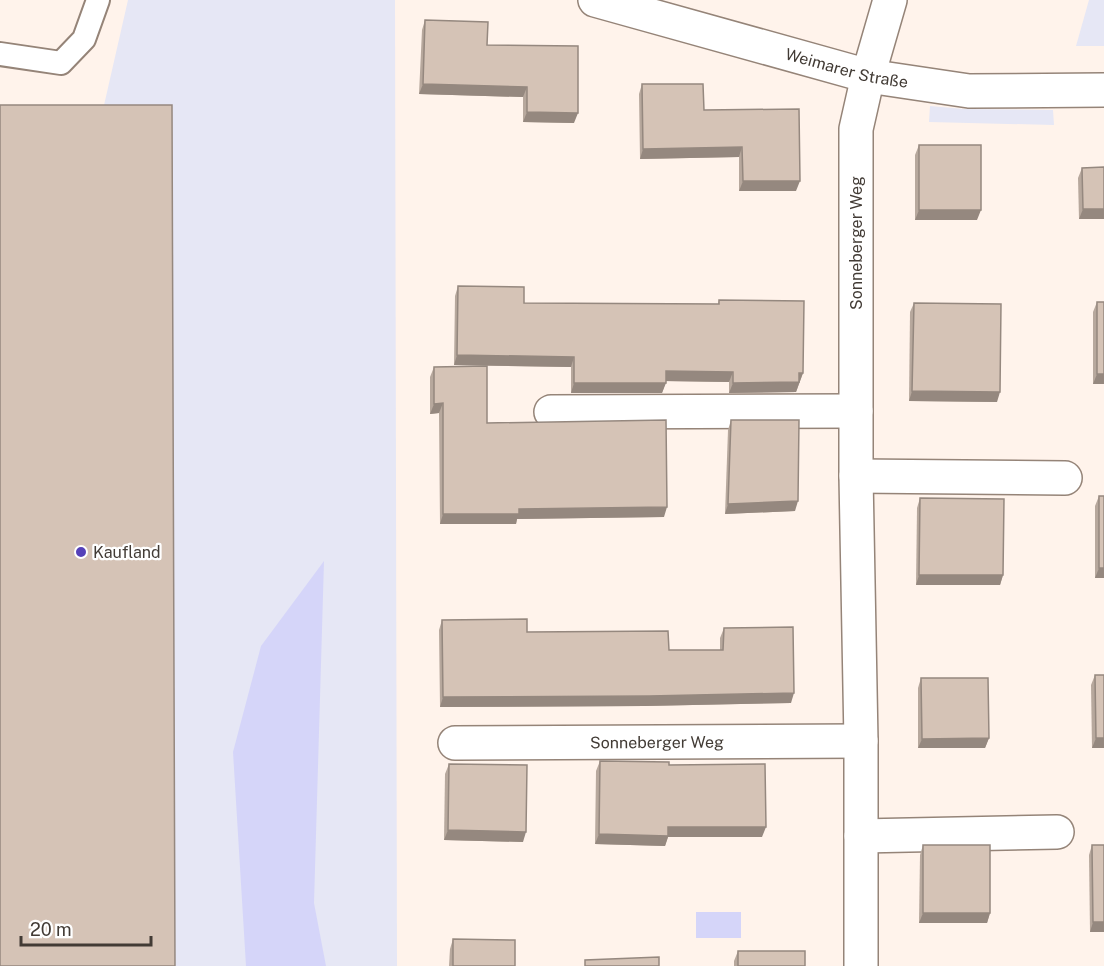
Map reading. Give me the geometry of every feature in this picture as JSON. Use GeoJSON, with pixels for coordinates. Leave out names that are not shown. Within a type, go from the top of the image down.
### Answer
{"type":"FeatureCollection","features":[{"type":"Feature","properties":{"kind":"street","name":"Weimarer Straße"},"geometry":{"type":"LineString","coordinates":[[595,0],[868,76],[969,91],[1104,90]]}},
{"type":"Feature","properties":{"kind":"street","name":"Sonneberger Weg"},"geometry":{"type":"LineString","coordinates":[[861,966],[861,741],[856,476],[856,129],[868,76],[890,0]]}},
{"type":"Feature","properties":{"kind":"street"},"geometry":{"type":"LineString","coordinates":[[551,412],[856,411]]}},
{"type":"Feature","properties":{"kind":"street"},"geometry":{"type":"LineString","coordinates":[[856,476],[1065,478]]}},
{"type":"Feature","properties":{"kind":"street","name":"Sonneberger Weg"},"geometry":{"type":"LineString","coordinates":[[455,743],[861,741]]}},
{"type":"Feature","properties":{"kind":"street"},"geometry":{"type":"LineString","coordinates":[[861,836],[1057,832]]}},
{"type":"Feature","properties":{"kind":"lane"},"geometry":{"type":"LineString","coordinates":[[0,54],[61,63],[84,39],[98,0]]}},
{"type":"Feature","properties":{"kind":"shaded area"},"geometry":{"type":"Polygon","coordinates":[[[128,0],[395,0],[397,966],[163,966],[102,114],[128,0]]]}},
{"type":"Feature","properties":{"kind":"shaded area"},"geometry":{"type":"Polygon","coordinates":[[[1089,0],[1104,0],[1104,46],[1076,46],[1089,0]]]}},
{"type":"Feature","properties":{"kind":"shaded area"},"geometry":{"type":"Polygon","coordinates":[[[930,106],[964,109],[1053,110],[1054,125],[929,122],[930,106]]]}},
{"type":"Feature","properties":{"kind":"water"},"geometry":{"type":"Polygon","coordinates":[[[324,561],[314,903],[326,966],[246,966],[233,752],[261,646],[324,561]]]}},
{"type":"Feature","properties":{"kind":"water"},"geometry":{"type":"Polygon","coordinates":[[[696,912],[741,912],[741,938],[696,938],[696,912]]]}},
{"type":"Feature","properties":{"kind":"building"},"geometry":{"type":"Polygon","coordinates":[[[425,20],[488,22],[487,45],[578,46],[578,113],[527,112],[527,87],[423,84],[425,20]]]}},
{"type":"Feature","properties":{"kind":"building"},"geometry":{"type":"Polygon","coordinates":[[[642,84],[703,84],[704,110],[799,109],[800,181],[743,181],[742,147],[643,149],[642,84]]]}},
{"type":"Feature","properties":{"kind":"building","name":"Kaufland"},"geometry":{"type":"Polygon","coordinates":[[[0,105],[172,105],[175,966],[0,966],[0,105]]]}},
{"type":"Feature","properties":{"kind":"building"},"geometry":{"type":"Polygon","coordinates":[[[919,145],[981,145],[981,210],[919,210],[919,145]]]}},
{"type":"Feature","properties":{"kind":"building"},"geometry":{"type":"Polygon","coordinates":[[[1104,167],[1104,209],[1083,209],[1082,168],[1104,167]]]}},
{"type":"Feature","properties":{"kind":"building"},"geometry":{"type":"Polygon","coordinates":[[[458,286],[524,287],[524,303],[719,304],[719,300],[804,301],[803,373],[799,373],[799,382],[733,383],[733,372],[666,371],[666,383],[574,383],[574,357],[457,355],[458,286]]]}},
{"type":"Feature","properties":{"kind":"building"},"geometry":{"type":"Polygon","coordinates":[[[1097,302],[1104,302],[1104,374],[1097,374],[1097,302]]]}},
{"type":"Feature","properties":{"kind":"building"},"geometry":{"type":"Polygon","coordinates":[[[914,303],[1001,304],[1000,392],[912,391],[914,303]]]}},
{"type":"Feature","properties":{"kind":"building"},"geometry":{"type":"Polygon","coordinates":[[[487,366],[487,423],[666,420],[667,507],[519,509],[519,514],[443,514],[443,403],[434,404],[434,367],[487,366]]]}},
{"type":"Feature","properties":{"kind":"building"},"geometry":{"type":"Polygon","coordinates":[[[731,420],[799,420],[798,501],[728,504],[731,420]]]}},
{"type":"Feature","properties":{"kind":"building"},"geometry":{"type":"Polygon","coordinates":[[[1099,496],[1104,496],[1104,568],[1099,568],[1099,496]]]}},
{"type":"Feature","properties":{"kind":"building"},"geometry":{"type":"Polygon","coordinates":[[[920,498],[1004,499],[1003,575],[919,575],[920,498]]]}},
{"type":"Feature","properties":{"kind":"building"},"geometry":{"type":"Polygon","coordinates":[[[527,619],[527,632],[668,631],[669,650],[723,650],[724,628],[793,627],[794,693],[443,697],[442,620],[527,619]]]}},
{"type":"Feature","properties":{"kind":"building"},"geometry":{"type":"Polygon","coordinates":[[[1095,675],[1104,675],[1104,738],[1096,738],[1095,675]]]}},
{"type":"Feature","properties":{"kind":"building"},"geometry":{"type":"Polygon","coordinates":[[[921,678],[988,678],[989,738],[922,739],[921,678]]]}},
{"type":"Feature","properties":{"kind":"building"},"geometry":{"type":"Polygon","coordinates":[[[600,761],[669,762],[669,765],[765,764],[766,827],[668,827],[668,836],[599,834],[600,761]]]}},
{"type":"Feature","properties":{"kind":"building"},"geometry":{"type":"Polygon","coordinates":[[[449,764],[527,765],[526,832],[448,830],[449,764]]]}},
{"type":"Feature","properties":{"kind":"building"},"geometry":{"type":"Polygon","coordinates":[[[923,845],[990,845],[990,913],[923,913],[923,845]]]}},
{"type":"Feature","properties":{"kind":"building"},"geometry":{"type":"Polygon","coordinates":[[[1092,845],[1104,845],[1104,922],[1093,922],[1092,845]]]}},
{"type":"Feature","properties":{"kind":"building"},"geometry":{"type":"Polygon","coordinates":[[[453,939],[515,940],[515,966],[453,966],[453,939]]]}},
{"type":"Feature","properties":{"kind":"building"},"geometry":{"type":"Polygon","coordinates":[[[738,951],[805,951],[805,966],[738,966],[738,951]]]}},
{"type":"Feature","properties":{"kind":"building"},"geometry":{"type":"Polygon","coordinates":[[[659,957],[659,966],[585,966],[585,960],[659,957]]]}},
{"type":"Feature","properties":{"kind":"place","name":"Kaufland"},"geometry":{"type":"Point","coordinates":[81,552]}}]}
